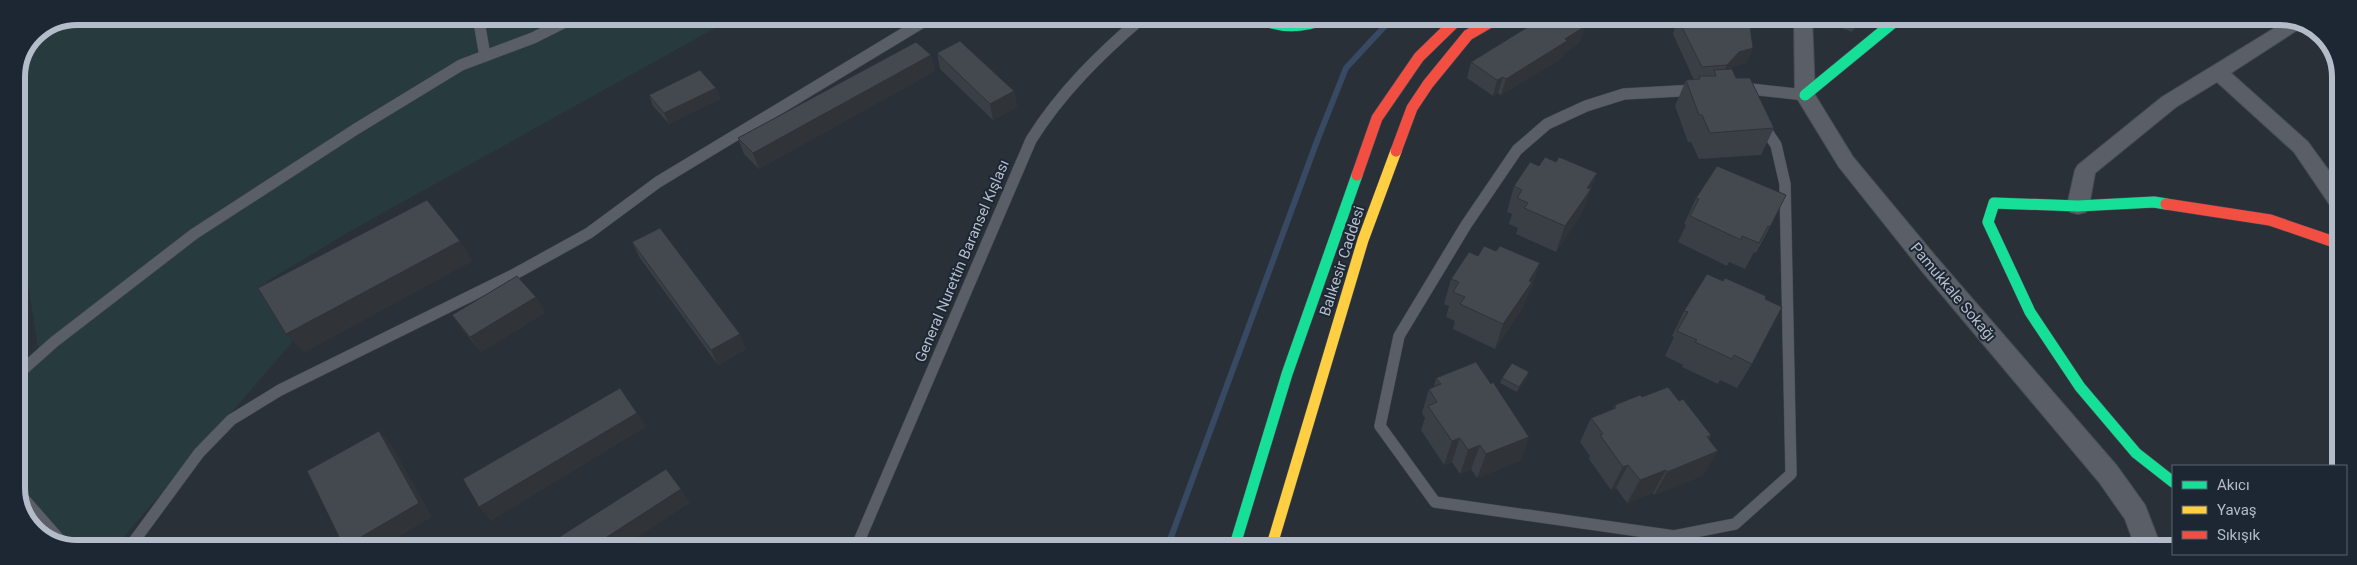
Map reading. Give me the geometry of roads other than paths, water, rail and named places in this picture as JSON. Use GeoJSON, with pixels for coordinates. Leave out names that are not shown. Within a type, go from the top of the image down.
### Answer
{"type":"FeatureCollection","features":[{"type":"Feature","properties":{"kind":"main road"},"geometry":{"type":"LineString","coordinates":[[1271,25],[1277,28],[1296,30],[1309,25]]}},
{"type":"Feature","properties":{"kind":"main road","name":"Balıkesir Caddesi"},"geometry":{"type":"LineString","coordinates":[[1236,540],[1287,374],[1377,118],[1419,57],[1452,25]]}},
{"type":"Feature","properties":{"kind":"main road","name":"Balıkesir Caddesi"},"geometry":{"type":"LineString","coordinates":[[1274,540],[1363,240],[1412,108],[1428,84],[1468,36],[1487,25]]}},
{"type":"Feature","properties":{"kind":"main road"},"geometry":{"type":"LineString","coordinates":[[1805,95],[1890,25]]}},
{"type":"Feature","properties":{"kind":"main road"},"geometry":{"type":"LineString","coordinates":[[2172,481],[2136,453],[2080,387],[2030,312],[1988,222],[1994,202],[2078,206],[2154,202],[2270,220],[2332,241]]}},
{"type":"Feature","properties":{"kind":"street","name":"Pamukkale Sokağı"},"geometry":{"type":"LineString","coordinates":[[1803,25],[1805,95],[1846,162],[1929,264],[2108,474],[2136,513],[2146,540]]}},
{"type":"Feature","properties":{"kind":"street"},"geometry":{"type":"LineString","coordinates":[[2078,206],[2085,170],[2169,102],[2291,26]]}},
{"type":"Feature","properties":{"kind":"street"},"geometry":{"type":"LineString","coordinates":[[2218,72],[2301,147],[2332,191]]}},
{"type":"Feature","properties":{"kind":"lane"},"geometry":{"type":"LineString","coordinates":[[480,25],[485,56]]}},
{"type":"Feature","properties":{"kind":"lane"},"geometry":{"type":"LineString","coordinates":[[25,368],[54,342],[194,234],[356,129],[461,65],[533,38],[558,25]]}},
{"type":"Feature","properties":{"kind":"lane"},"geometry":{"type":"LineString","coordinates":[[136,540],[199,453],[231,420],[280,390],[513,275],[589,233],[658,182],[918,25]]}},
{"type":"Feature","properties":{"kind":"lane","name":"General Nurettin Baransel Kışlası"},"geometry":{"type":"LineString","coordinates":[[859,540],[1031,140],[1055,103],[1072,83],[1134,25]]}},
{"type":"Feature","properties":{"kind":"lane"},"geometry":{"type":"LineString","coordinates":[[1709,89],[1624,94],[1586,106],[1547,124],[1517,150],[1466,225],[1400,336],[1380,426],[1435,502],[1674,536],[1735,524],[1791,474],[1785,184],[1776,145],[1751,108],[1733,88],[1805,95]]}},
{"type":"Feature","properties":{"kind":"lane"},"geometry":{"type":"LineString","coordinates":[[27,503],[56,535]]}},
{"type":"Feature","properties":{"kind":"waterway"},"geometry":{"type":"LineString","coordinates":[[1170,540],[1317,141],[1346,68],[1387,25]]}}]}
